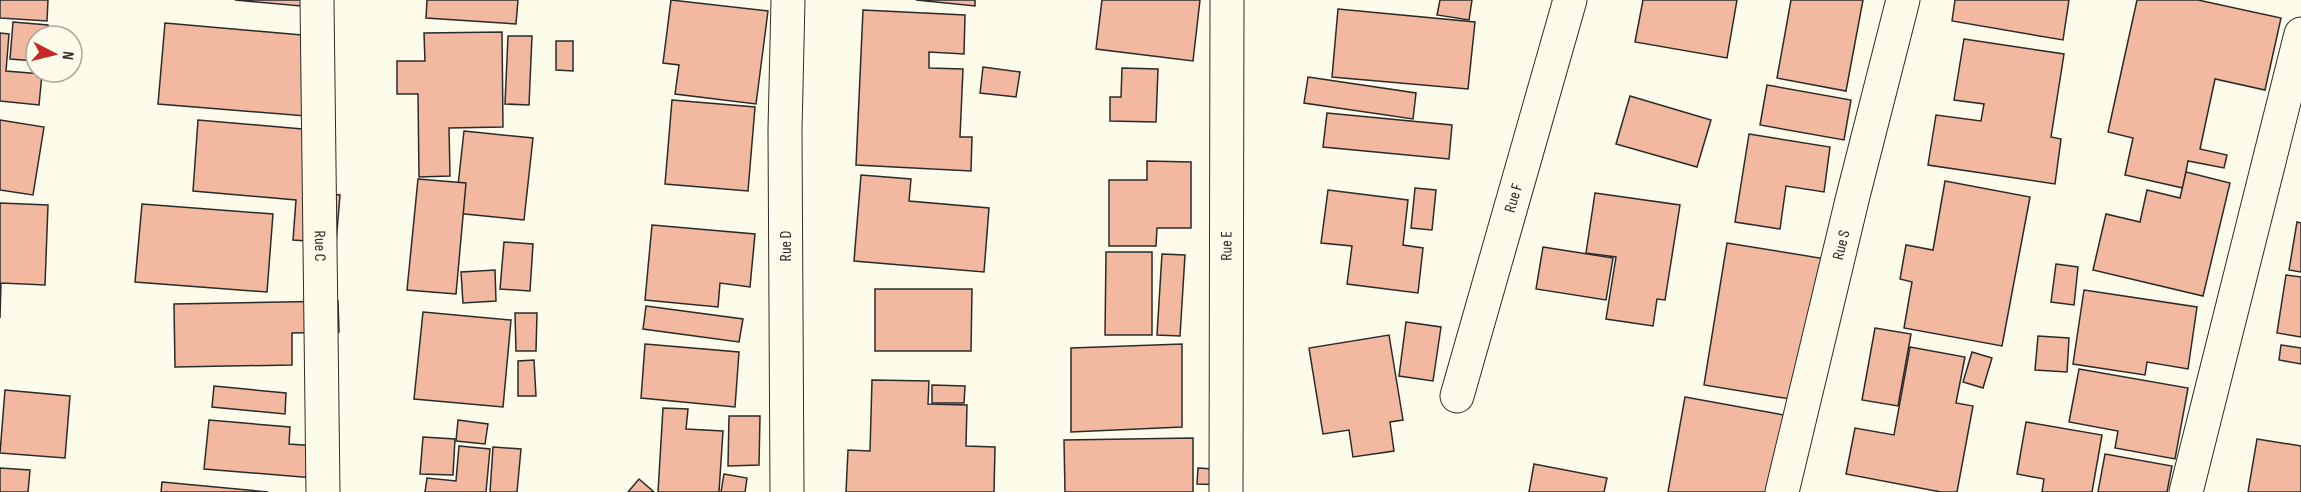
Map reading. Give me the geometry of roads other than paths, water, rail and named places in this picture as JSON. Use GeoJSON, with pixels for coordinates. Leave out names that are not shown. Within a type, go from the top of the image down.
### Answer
{"type":"FeatureCollection","features":[{"type":"Feature","properties":{"kind":"street","name":"Rue C"},"geometry":{"type":"LineString","coordinates":[[317,0],[323,492]]}},
{"type":"Feature","properties":{"kind":"street","name":"Rue D"},"geometry":{"type":"LineString","coordinates":[[787,492],[785,130],[788,0]]}},
{"type":"Feature","properties":{"kind":"street","name":"Rue E"},"geometry":{"type":"LineString","coordinates":[[1226,492],[1227,0]]}},
{"type":"Feature","properties":{"kind":"street","name":"Rue F"},"geometry":{"type":"LineString","coordinates":[[1457,396],[1570,0]]}},
{"type":"Feature","properties":{"kind":"street","name":"Rue S"},"geometry":{"type":"LineString","coordinates":[[1782,492],[1903,0]]}},
{"type":"Feature","properties":{"kind":"street"},"geometry":{"type":"LineString","coordinates":[[2187,492],[2301,34]]}}]}
